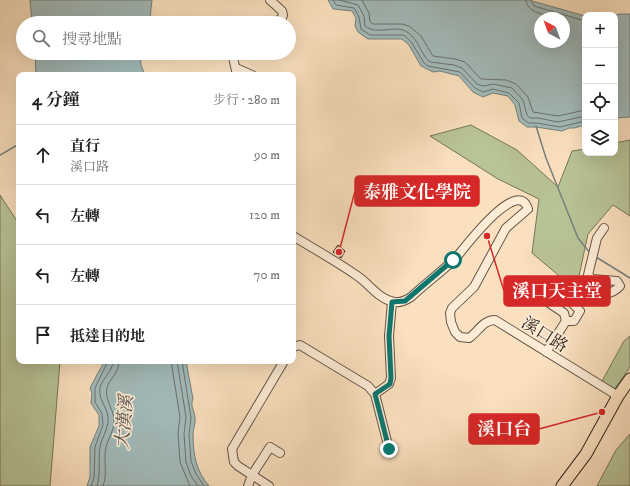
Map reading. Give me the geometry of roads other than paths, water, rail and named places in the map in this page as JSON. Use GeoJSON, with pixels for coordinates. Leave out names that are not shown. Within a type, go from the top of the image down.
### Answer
{"type":"FeatureCollection","features":[{"type":"Feature","properties":{"kind":"main road"},"geometry":{"type":"LineString","coordinates":[[562,486],[586,454],[618,396],[630,379]]}},
{"type":"Feature","properties":{"kind":"lane"},"geometry":{"type":"LineString","coordinates":[[270,0],[282,11],[283,16]]}},
{"type":"Feature","properties":{"kind":"lane"},"geometry":{"type":"LineString","coordinates":[[233,60],[236,72]]}},
{"type":"Feature","properties":{"kind":"lane","name":"溪口路"},"geometry":{"type":"LineString","coordinates":[[392,302],[405,301],[411,297],[453,260],[494,213],[508,203],[516,201],[523,202],[528,209],[506,228],[474,288],[452,308],[450,313],[455,332],[464,339],[474,334],[484,322],[495,320],[618,396]]}},
{"type":"Feature","properties":{"kind":"lane"},"geometry":{"type":"LineString","coordinates":[[566,321],[574,321],[580,311],[571,300],[575,295],[595,296],[608,293],[620,286],[617,281],[592,279],[588,275],[597,238],[604,228]]}},
{"type":"Feature","properties":{"kind":"lane"},"geometry":{"type":"LineString","coordinates":[[296,238],[352,272],[381,296],[392,302],[389,336],[390,384],[375,394]]}},
{"type":"Feature","properties":{"kind":"lane"},"geometry":{"type":"LineString","coordinates":[[546,352],[566,321],[564,313],[549,303],[553,297]]}},
{"type":"Feature","properties":{"kind":"lane"},"geometry":{"type":"LineString","coordinates":[[296,346],[300,345],[368,386],[375,394],[389,449]]}},
{"type":"Feature","properties":{"kind":"lane"},"geometry":{"type":"LineString","coordinates":[[269,486],[252,476],[234,462],[232,449],[282,364]]}},
{"type":"Feature","properties":{"kind":"lane"},"geometry":{"type":"LineString","coordinates":[[248,486],[252,476],[270,447],[280,453]]}},
{"type":"Feature","properties":{"kind":"water"},"geometry":{"type":"Polygon","coordinates":[[[30,0],[152,0],[150,16],[31,16],[30,0]]]}},
{"type":"Feature","properties":{"kind":"water"},"geometry":{"type":"Polygon","coordinates":[[[328,0],[529,0],[582,15],[582,126],[562,131],[527,127],[519,121],[515,105],[508,96],[493,93],[483,97],[473,92],[459,76],[440,71],[433,72],[421,66],[409,45],[402,39],[368,39],[358,32],[355,26],[356,18],[352,11],[333,9],[328,0]]]}},
{"type":"Feature","properties":{"kind":"water"},"geometry":{"type":"Polygon","coordinates":[[[618,14],[630,14],[630,117],[618,118],[618,48],[618,14]]]}},
{"type":"Feature","properties":{"kind":"water"},"geometry":{"type":"Polygon","coordinates":[[[35,60],[141,60],[144,72],[36,72],[35,60]]]}},
{"type":"Feature","properties":{"kind":"water","name":"大漢溪"},"geometry":{"type":"Polygon","coordinates":[[[103,364],[187,364],[195,417],[193,434],[196,462],[201,474],[209,486],[87,486],[90,477],[90,447],[99,426],[99,415],[91,403],[92,393],[90,388],[103,364]]]}},
{"type":"Feature","properties":{"kind":"waterway"},"geometry":{"type":"LineString","coordinates":[[536,126],[546,158],[578,238],[590,253]]}},
{"type":"Feature","properties":{"kind":"waterway"},"geometry":{"type":"LineString","coordinates":[[0,155],[16,146]]}},
{"type":"Feature","properties":{"kind":"waterway"},"geometry":{"type":"LineString","coordinates":[[596,257],[630,278]]}},
{"type":"Feature","properties":{"kind":"place","name":"溪口天主堂"},"geometry":{"type":"Point","coordinates":[487,236]}},
{"type":"Feature","properties":{"kind":"place","name":"泰雅文化學院"},"geometry":{"type":"Point","coordinates":[339,252]}},
{"type":"Feature","properties":{"kind":"place","name":"溪口台"},"geometry":{"type":"Point","coordinates":[602,412]}}]}
